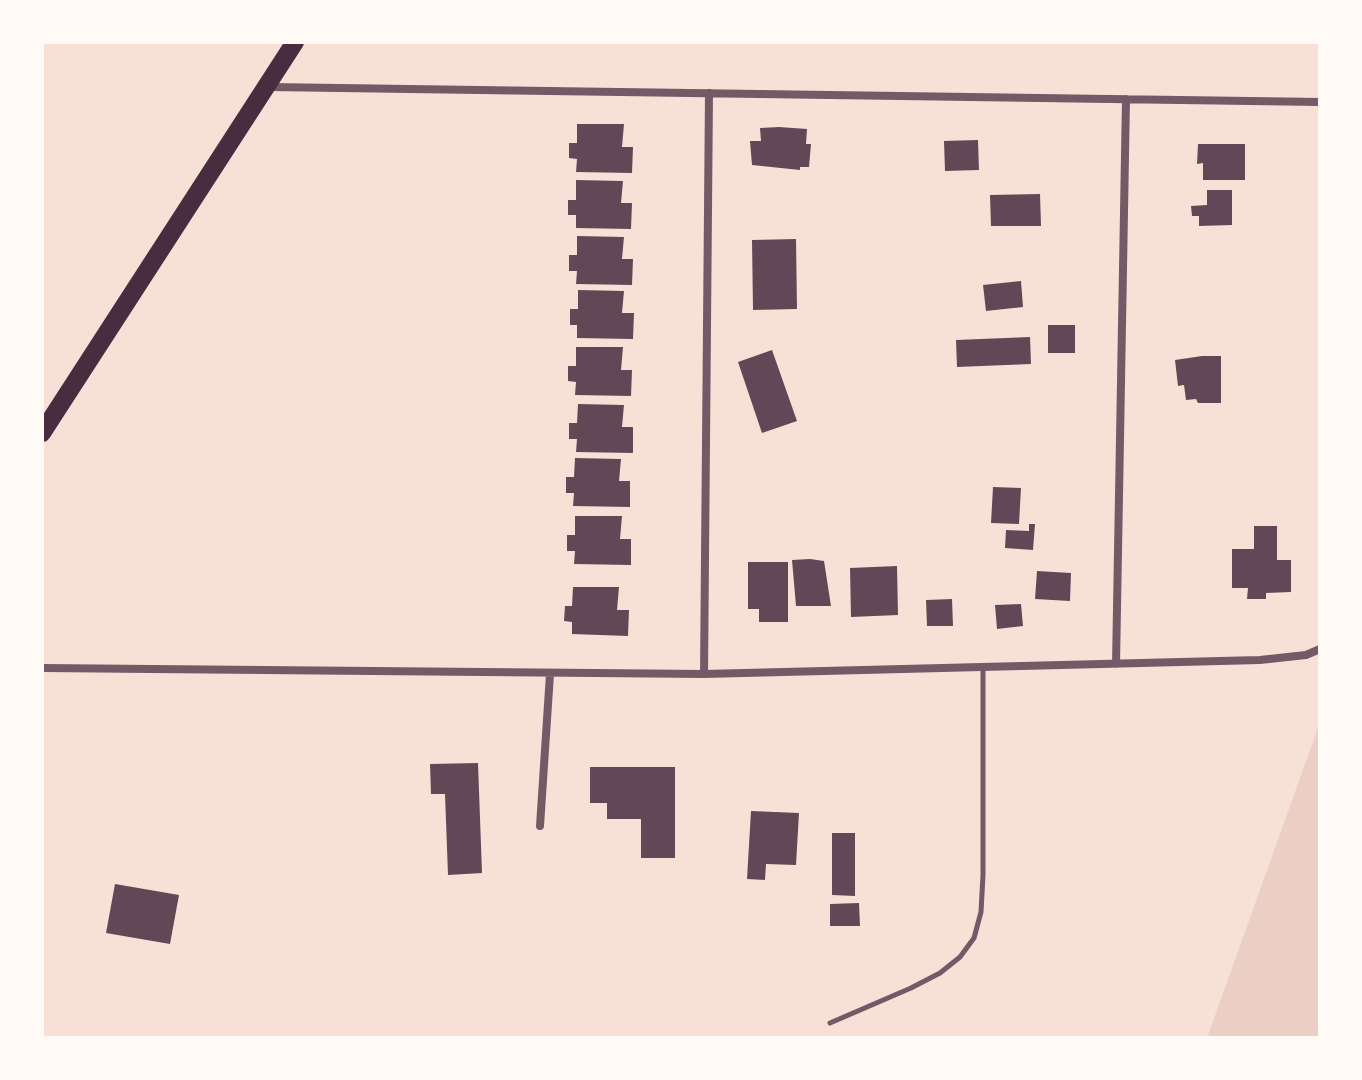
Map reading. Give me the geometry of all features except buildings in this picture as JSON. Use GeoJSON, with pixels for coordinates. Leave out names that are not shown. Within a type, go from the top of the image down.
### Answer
{"type":"FeatureCollection","features":[{"type":"Feature","properties":{"kind":"main road"},"geometry":{"type":"LineString","coordinates":[[42,433],[295,42]]}},
{"type":"Feature","properties":{"kind":"street"},"geometry":{"type":"LineString","coordinates":[[267,87],[1320,102]]}},
{"type":"Feature","properties":{"kind":"street"},"geometry":{"type":"LineString","coordinates":[[704,674],[709,93]]}},
{"type":"Feature","properties":{"kind":"street"},"geometry":{"type":"LineString","coordinates":[[1116,664],[1126,99]]}},
{"type":"Feature","properties":{"kind":"street"},"geometry":{"type":"LineString","coordinates":[[42,668],[704,674],[1260,660],[1306,655],[1320,649]]}},
{"type":"Feature","properties":{"kind":"street"},"geometry":{"type":"LineString","coordinates":[[540,826],[550,674]]}},
{"type":"Feature","properties":{"kind":"lane"},"geometry":{"type":"LineString","coordinates":[[830,1023],[940,973],[960,957],[974,938],[981,912],[983,875],[983,667]]}},
{"type":"Feature","properties":{"kind":"shaded area"},"geometry":{"type":"Polygon","coordinates":[[[1320,722],[1320,1038],[1207,1038],[1320,722]]]}}]}
